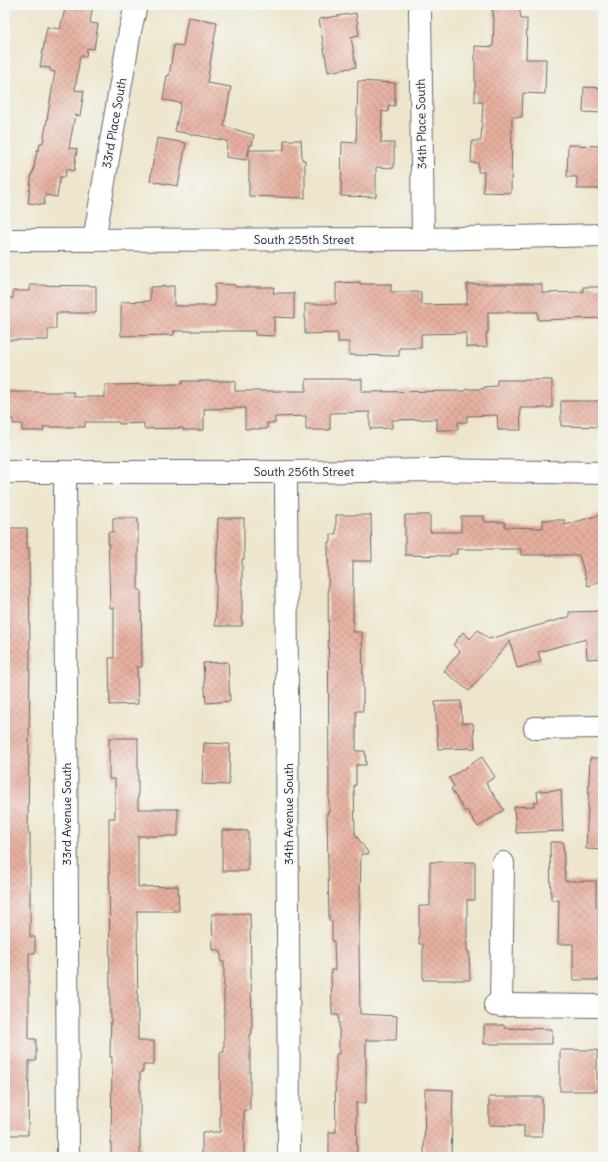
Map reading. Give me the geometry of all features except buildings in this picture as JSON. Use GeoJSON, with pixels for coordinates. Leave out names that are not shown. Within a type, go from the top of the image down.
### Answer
{"type":"FeatureCollection","features":[{"type":"Feature","properties":{"kind":"street","name":"33rd Place South"},"geometry":{"type":"LineString","coordinates":[[94,240],[130,31],[136,5]]}},
{"type":"Feature","properties":{"kind":"street","name":"34th Place South"},"geometry":{"type":"LineString","coordinates":[[420,10],[423,239]]}},
{"type":"Feature","properties":{"kind":"street","name":"South 255th Street"},"geometry":{"type":"LineString","coordinates":[[5,240],[423,239],[603,235]]}},
{"type":"Feature","properties":{"kind":"street","name":"South 256th Street"},"geometry":{"type":"LineString","coordinates":[[5,472],[286,472],[438,470],[603,473]]}},
{"type":"Feature","properties":{"kind":"street","name":"33rd Avenue South"},"geometry":{"type":"LineString","coordinates":[[64,472],[68,1157]]}},
{"type":"Feature","properties":{"kind":"street","name":"34th Avenue South"},"geometry":{"type":"LineString","coordinates":[[286,472],[289,1157]]}},
{"type":"Feature","properties":{"kind":"street"},"geometry":{"type":"LineString","coordinates":[[535,728],[603,727]]}},
{"type":"Feature","properties":{"kind":"street"},"geometry":{"type":"LineString","coordinates":[[503,862],[498,1006],[603,1006]]}}]}
